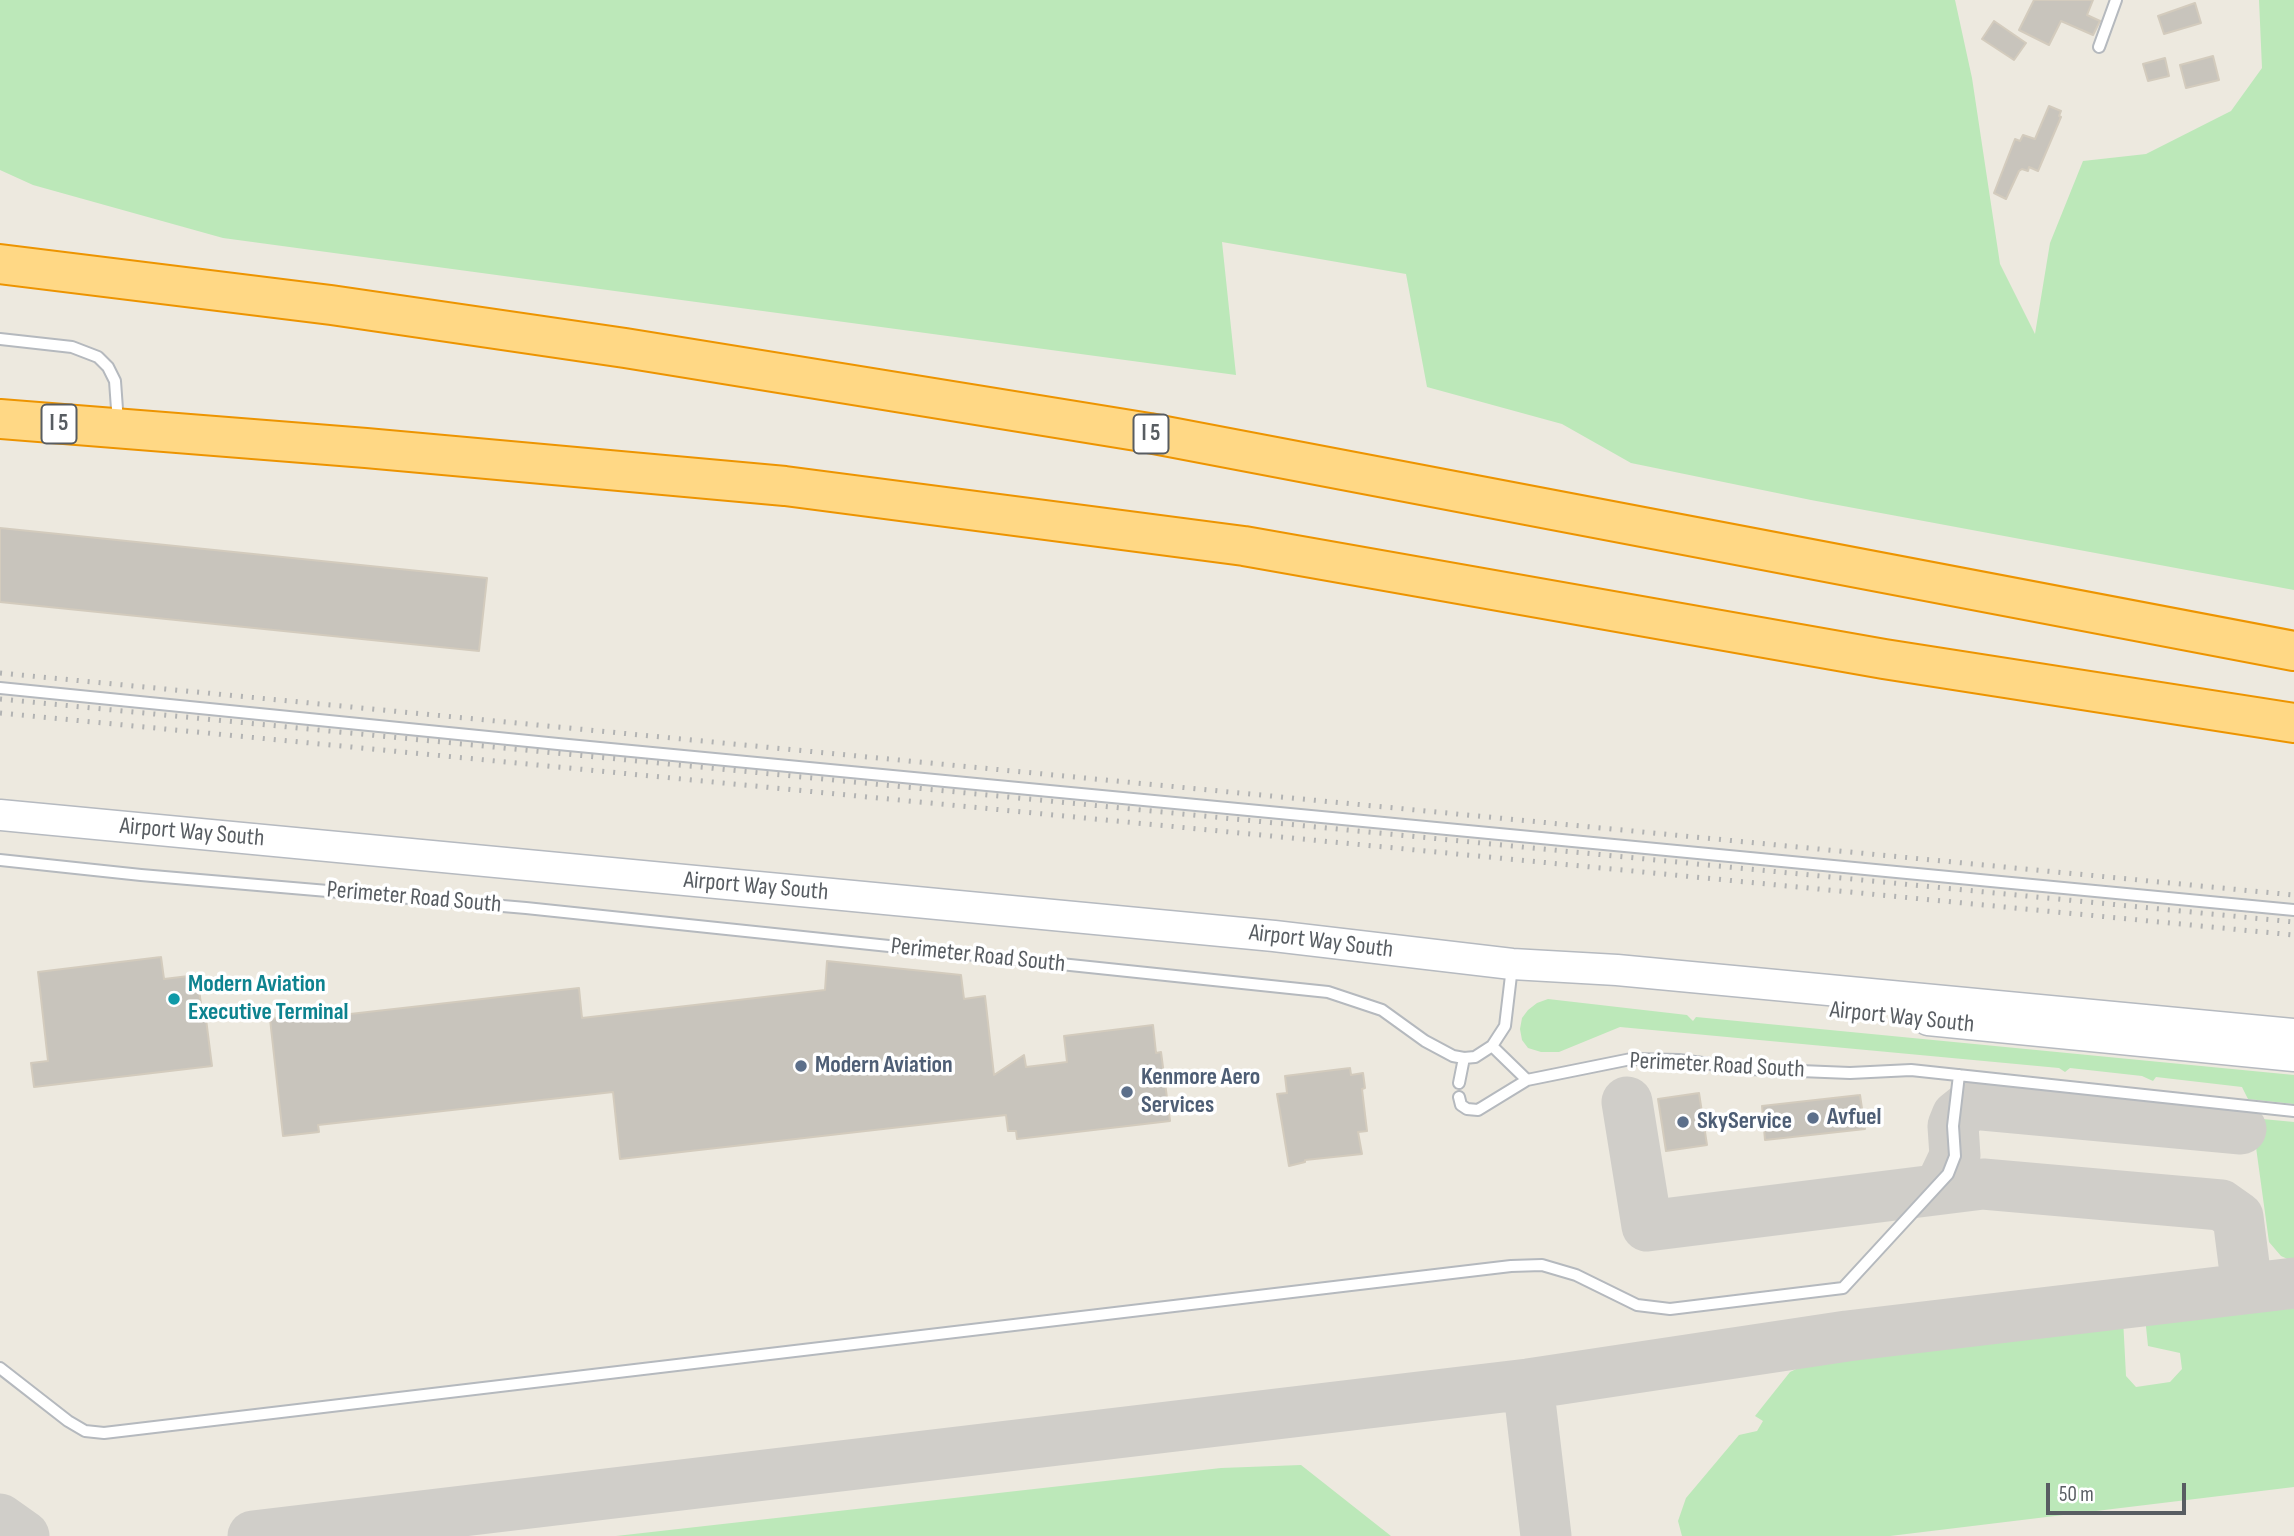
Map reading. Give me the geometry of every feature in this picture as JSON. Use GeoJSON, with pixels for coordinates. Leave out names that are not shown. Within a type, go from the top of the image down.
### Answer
{"type":"FeatureCollection","features":[{"type":"Feature","properties":{"kind":"highway","name":"I 5"},"geometry":{"type":"LineString","coordinates":[[0,264],[331,305],[625,348],[1149,433],[2294,651]]}},
{"type":"Feature","properties":{"kind":"highway","name":"I 5"},"geometry":{"type":"LineString","coordinates":[[0,419],[785,486],[1244,546],[1884,659],[2294,723]]}},
{"type":"Feature","properties":{"kind":"main road","name":"Airport Way South"},"geometry":{"type":"LineString","coordinates":[[0,815],[1260,934],[1512,964],[1617,970],[2294,1034]]}},
{"type":"Feature","properties":{"kind":"main road","name":"Airport Way South"},"geometry":{"type":"LineString","coordinates":[[1512,964],[1620,990],[2294,1056]]}},
{"type":"Feature","properties":{"kind":"lane"},"geometry":{"type":"LineString","coordinates":[[2099,47],[2116,0]]}},
{"type":"Feature","properties":{"kind":"lane"},"geometry":{"type":"LineString","coordinates":[[0,339],[72,347],[98,356],[115,381],[119,428]]}},
{"type":"Feature","properties":{"kind":"lane"},"geometry":{"type":"LineString","coordinates":[[0,688],[2294,910]]}},
{"type":"Feature","properties":{"kind":"lane","name":"Perimeter Road South"},"geometry":{"type":"LineString","coordinates":[[0,860],[141,875],[526,908],[1328,992],[1382,1010],[1425,1041],[1453,1056],[1464,1058]]}},
{"type":"Feature","properties":{"kind":"lane"},"geometry":{"type":"LineString","coordinates":[[1459,1083],[1464,1058],[1475,1057],[1492,1046],[1505,1026],[1512,964]]}},
{"type":"Feature","properties":{"kind":"lane"},"geometry":{"type":"LineString","coordinates":[[1459,1097],[1461,1105],[1467,1110],[1478,1111],[1527,1080],[1492,1046]]}},
{"type":"Feature","properties":{"kind":"lane","name":"Perimeter Road South"},"geometry":{"type":"LineString","coordinates":[[1527,1080],[1631,1059],[1679,1060],[1749,1069],[1850,1073],[1923,1072],[2294,1111]]}},
{"type":"Feature","properties":{"kind":"lane"},"geometry":{"type":"LineString","coordinates":[[0,1368],[68,1421],[85,1431],[104,1433],[1511,1266],[1542,1265],[1576,1275],[1637,1305],[1670,1308],[1843,1288],[1948,1174],[1955,1156],[1953,1126],[1959,1076]]}},
{"type":"Feature","properties":{"kind":"green space"},"geometry":{"type":"Polygon","coordinates":[[[0,0],[1955,0],[1972,78],[2000,264],[2035,334],[2050,243],[2083,161],[2146,154],[2231,111],[2262,68],[2259,0],[2294,0],[2294,590],[1811,500],[1631,463],[1562,424],[1427,387],[1406,274],[1222,242],[1236,375],[223,238],[33,185],[0,170],[0,0]]]}},
{"type":"Feature","properties":{"kind":"green space"},"geometry":{"type":"Polygon","coordinates":[[[1548,999],[1687,1015],[1693,1021],[1696,1017],[2294,1075],[2294,1104],[2248,1099],[2242,1087],[2156,1077],[2153,1081],[2142,1076],[2070,1068],[2065,1072],[2059,1068],[1620,1027],[1559,1052],[1541,1052],[1528,1048],[1522,1040],[1520,1029],[1522,1018],[1528,1010],[1548,999]]]}},
{"type":"Feature","properties":{"kind":"green space"},"geometry":{"type":"Polygon","coordinates":[[[2252,1118],[2294,1122],[2294,1262],[2281,1256],[2269,1242],[2252,1118]]]}},
{"type":"Feature","properties":{"kind":"green space"},"geometry":{"type":"Polygon","coordinates":[[[2294,1300],[2294,1487],[1890,1536],[1682,1536],[1678,1521],[1686,1498],[1739,1435],[1757,1431],[1763,1421],[1755,1416],[1790,1372],[1825,1355],[2123,1318],[2126,1376],[2136,1387],[2170,1382],[2182,1369],[2180,1353],[2148,1346],[2145,1317],[2294,1300]]]}},
{"type":"Feature","properties":{"kind":"green space"},"geometry":{"type":"Polygon","coordinates":[[[1301,1465],[1391,1536],[616,1536],[1221,1468],[1301,1465]]]}},
{"type":"Feature","properties":{"kind":"building"},"geometry":{"type":"Polygon","coordinates":[[[2034,0],[2093,0],[2087,15],[2100,21],[2093,35],[2061,21],[2049,45],[2019,30],[2034,0]]]}},
{"type":"Feature","properties":{"kind":"building"},"geometry":{"type":"Polygon","coordinates":[[[2195,3],[2201,23],[2164,34],[2158,16],[2195,3]]]}},
{"type":"Feature","properties":{"kind":"building"},"geometry":{"type":"Polygon","coordinates":[[[1994,21],[2026,43],[2014,60],[1982,39],[1994,21]]]}},
{"type":"Feature","properties":{"kind":"building"},"geometry":{"type":"Polygon","coordinates":[[[2213,56],[2219,80],[2186,88],[2180,65],[2213,56]]]}},
{"type":"Feature","properties":{"kind":"building"},"geometry":{"type":"Polygon","coordinates":[[[2165,58],[2169,76],[2148,81],[2143,64],[2165,58]]]}},
{"type":"Feature","properties":{"kind":"building"},"geometry":{"type":"Polygon","coordinates":[[[2049,106],[2061,111],[2061,117],[2038,171],[2029,167],[2028,171],[2019,171],[2006,199],[1994,193],[2015,139],[2020,141],[2023,135],[2035,139],[2049,106]]]}},
{"type":"Feature","properties":{"kind":"building"},"geometry":{"type":"Polygon","coordinates":[[[0,528],[487,578],[479,651],[0,602],[0,528]]]}},
{"type":"Feature","properties":{"kind":"building"},"geometry":{"type":"Polygon","coordinates":[[[161,957],[164,979],[197,975],[212,1066],[34,1087],[31,1063],[48,1061],[38,972],[161,957]]]}},
{"type":"Feature","properties":{"kind":"building"},"geometry":{"type":"Polygon","coordinates":[[[827,961],[961,975],[964,999],[985,996],[994,1075],[1024,1055],[1026,1067],[1067,1062],[1064,1036],[1153,1025],[1156,1053],[1161,1052],[1170,1121],[1017,1139],[1016,1131],[1008,1131],[1006,1115],[620,1159],[613,1092],[318,1125],[319,1132],[283,1136],[270,1019],[305,1015],[306,1019],[579,988],[582,1018],[825,990],[827,961]]]}},
{"type":"Feature","properties":{"kind":"building"},"geometry":{"type":"Polygon","coordinates":[[[1350,1068],[1351,1075],[1363,1073],[1367,1131],[1358,1132],[1362,1154],[1305,1160],[1289,1166],[1277,1094],[1287,1093],[1285,1076],[1350,1068]]]}},
{"type":"Feature","properties":{"kind":"building","name":"SkyService"},"geometry":{"type":"Polygon","coordinates":[[[1699,1093],[1707,1145],[1666,1151],[1658,1099],[1699,1093]]]}},
{"type":"Feature","properties":{"kind":"building","name":"Avfuel"},"geometry":{"type":"Polygon","coordinates":[[[1860,1095],[1865,1129],[1765,1140],[1762,1106],[1860,1095]]]}},
{"type":"Feature","properties":{"kind":"taxiway"},"geometry":{"type":"LineString","coordinates":[[1627,1102],[1647,1226],[1983,1184],[2221,1205],[2238,1217],[2247,1288]]}},
{"type":"Feature","properties":{"kind":"taxiway"},"geometry":{"type":"LineString","coordinates":[[1945,1177],[1955,1156],[1953,1126],[1957,1116],[1972,1104],[2241,1129]]}},
{"type":"Feature","properties":{"kind":"taxiway"},"geometry":{"type":"LineString","coordinates":[[253,1536],[1528,1384],[1847,1336],[2294,1283]]}},
{"type":"Feature","properties":{"kind":"taxiway"},"geometry":{"type":"LineString","coordinates":[[1528,1384],[1546,1536]]}},
{"type":"Feature","properties":{"kind":"taxiway"},"geometry":{"type":"LineString","coordinates":[[0,1519],[24,1536]]}},
{"type":"Feature","properties":{"kind":"railway"},"geometry":{"type":"LineString","coordinates":[[0,673],[2294,895]]}},
{"type":"Feature","properties":{"kind":"railway"},"geometry":{"type":"LineString","coordinates":[[0,699],[2294,922]]}},
{"type":"Feature","properties":{"kind":"railway"},"geometry":{"type":"LineString","coordinates":[[0,713],[2294,935]]}},
{"type":"Feature","properties":{"kind":"place","name":"Modern Aviation Executive Terminal"},"geometry":{"type":"Point","coordinates":[174,999]}},
{"type":"Feature","properties":{"kind":"place","name":"Modern Aviation"},"geometry":{"type":"Point","coordinates":[801,1066]}},
{"type":"Feature","properties":{"kind":"place","name":"Kenmore Aero Services"},"geometry":{"type":"Point","coordinates":[1127,1092]}},
{"type":"Feature","properties":{"kind":"place","name":"Avfuel"},"geometry":{"type":"Point","coordinates":[1813,1118]}},
{"type":"Feature","properties":{"kind":"place","name":"SkyService"},"geometry":{"type":"Point","coordinates":[1683,1122]}}]}
